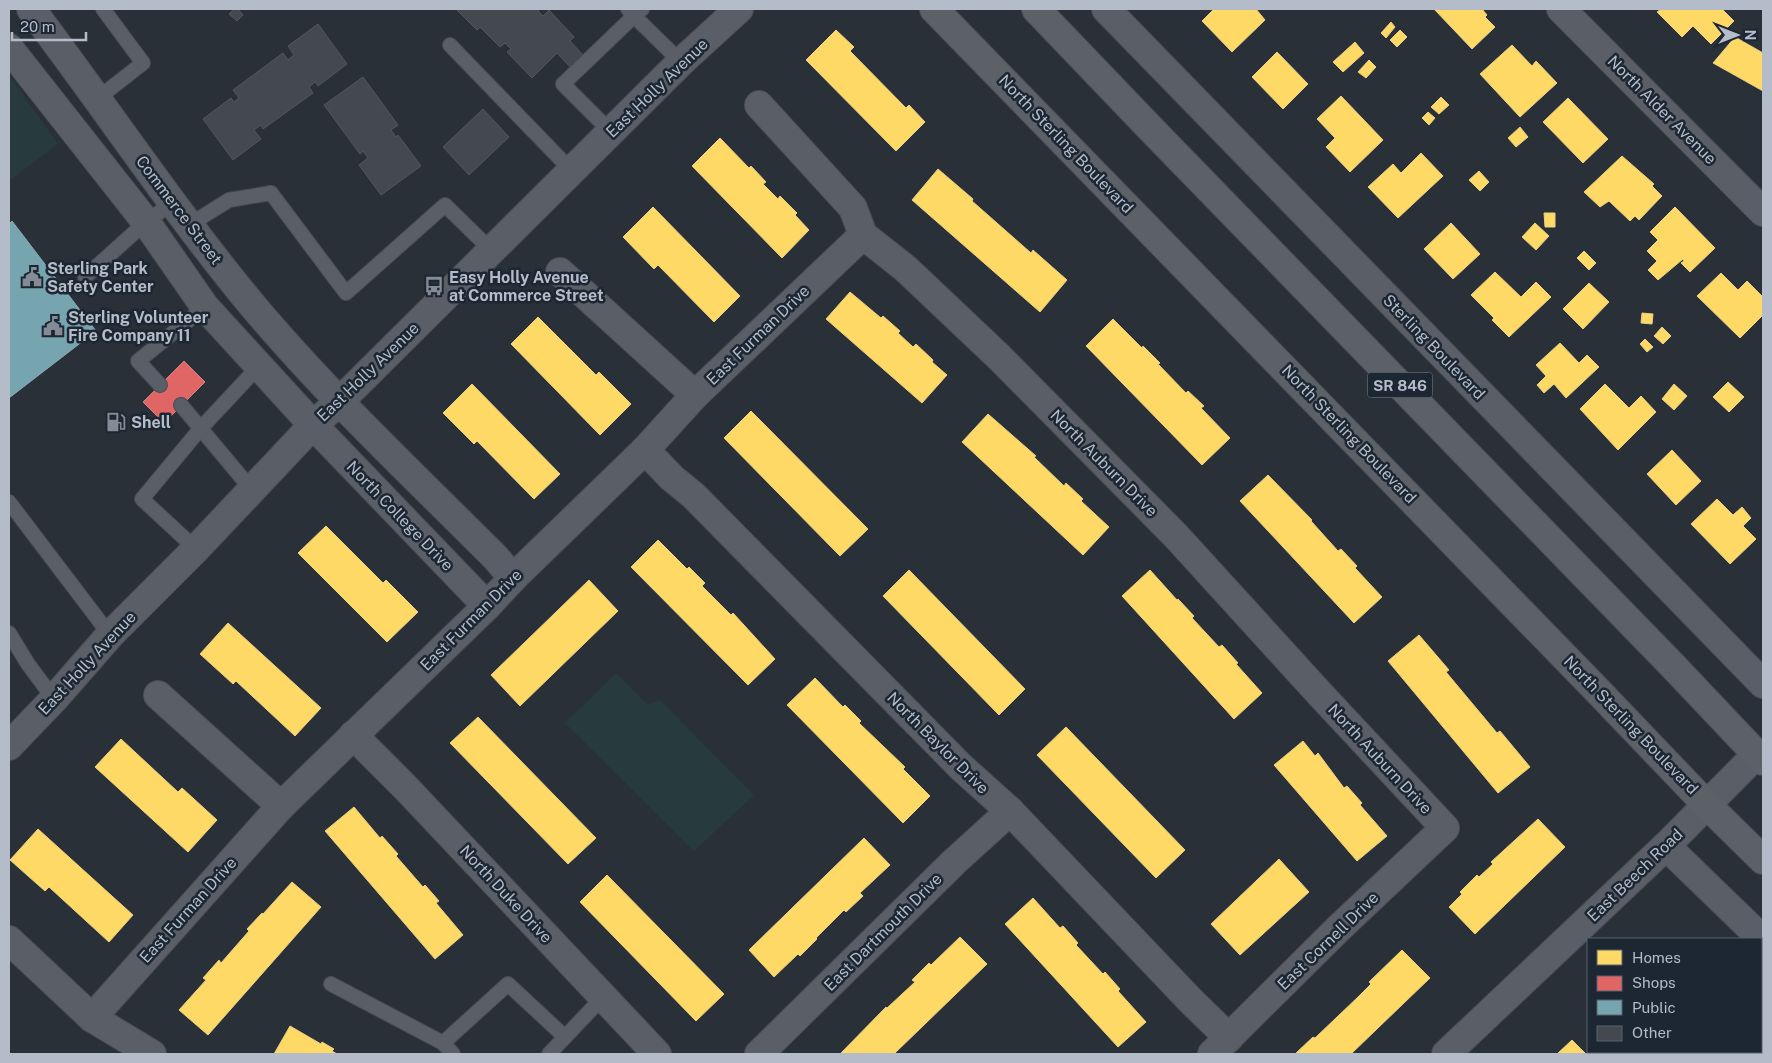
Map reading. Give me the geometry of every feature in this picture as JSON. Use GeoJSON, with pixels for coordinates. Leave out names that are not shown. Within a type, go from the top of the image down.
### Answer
{"type":"FeatureCollection","features":[{"type":"Feature","properties":{"kind":"main road","name":"North Sterling Boulevard"},"geometry":{"type":"LineString","coordinates":[[934,9],[1706,804],[1763,860]]}},
{"type":"Feature","properties":{"kind":"main road","name":"SR 846"},"geometry":{"type":"LineString","coordinates":[[1036,9],[1761,754]]}},
{"type":"Feature","properties":{"kind":"street","name":"Commerce Street"},"geometry":{"type":"LineString","coordinates":[[31,9],[189,225],[255,308],[339,402]]}},
{"type":"Feature","properties":{"kind":"street","name":"East Holly Avenue"},"geometry":{"type":"LineString","coordinates":[[9,746],[54,699],[110,635],[196,549],[313,425],[339,402],[681,62],[739,9]]}},
{"type":"Feature","properties":{"kind":"street","name":"Sterling Boulevard"},"geometry":{"type":"LineString","coordinates":[[1106,9],[1763,684]]}},
{"type":"Feature","properties":{"kind":"street","name":"North Alder Avenue"},"geometry":{"type":"LineString","coordinates":[[1561,9],[1763,212]]}},
{"type":"Feature","properties":{"kind":"street"},"geometry":{"type":"LineString","coordinates":[[9,48],[146,222],[205,306],[313,425]]}},
{"type":"Feature","properties":{"kind":"street"},"geometry":{"type":"LineString","coordinates":[[759,105],[853,208],[863,235]]}},
{"type":"Feature","properties":{"kind":"street","name":"East Furman Drive"},"geometry":{"type":"LineString","coordinates":[[92,1018],[281,806],[645,450],[695,395],[863,235]]}},
{"type":"Feature","properties":{"kind":"street","name":"North Auburn Drive"},"geometry":{"type":"LineString","coordinates":[[863,235],[905,268],[992,350],[1176,536],[1445,828]]}},
{"type":"Feature","properties":{"kind":"street"},"geometry":{"type":"LineString","coordinates":[[560,272],[695,395]]}},
{"type":"Feature","properties":{"kind":"street"},"geometry":{"type":"LineString","coordinates":[[339,402],[495,557],[513,578]]}},
{"type":"Feature","properties":{"kind":"street","name":"North College Drive"},"geometry":{"type":"LineString","coordinates":[[313,425],[487,606]]}},
{"type":"Feature","properties":{"kind":"street","name":"North Baylor Drive"},"geometry":{"type":"LineString","coordinates":[[645,450],[672,478],[694,496],[961,767],[1010,811],[1191,1001],[1220,1046]]}},
{"type":"Feature","properties":{"kind":"street"},"geometry":{"type":"LineString","coordinates":[[158,695],[281,806]]}},
{"type":"Feature","properties":{"kind":"street","name":"North Duke Drive"},"geometry":{"type":"LineString","coordinates":[[353,735],[405,787],[657,1054]]}},
{"type":"Feature","properties":{"kind":"street","name":"East Beech Road"},"geometry":{"type":"LineString","coordinates":[[1453,1052],[1666,846],[1706,804],[1761,754]]}},
{"type":"Feature","properties":{"kind":"street","name":"East Dartmouth Drive"},"geometry":{"type":"LineString","coordinates":[[759,1054],[954,862],[1010,811]]}},
{"type":"Feature","properties":{"kind":"street","name":"East Cornell Drive"},"geometry":{"type":"LineString","coordinates":[[1220,1046],[1339,928],[1445,828]]}},
{"type":"Feature","properties":{"kind":"street"},"geometry":{"type":"LineString","coordinates":[[1666,846],[1761,938]]}},
{"type":"Feature","properties":{"kind":"street"},"geometry":{"type":"LineString","coordinates":[[9,940],[92,1018],[152,1054]]}},
{"type":"Feature","properties":{"kind":"lane"},"geometry":{"type":"LineString","coordinates":[[97,99],[142,63],[103,9]]}},
{"type":"Feature","properties":{"kind":"lane"},"geometry":{"type":"LineString","coordinates":[[611,132],[563,84],[635,11],[681,62]]}},
{"type":"Feature","properties":{"kind":"lane"},"geometry":{"type":"LineString","coordinates":[[450,45],[572,171]]}},
{"type":"Feature","properties":{"kind":"lane"},"geometry":{"type":"LineString","coordinates":[[189,225],[230,200],[271,193],[346,292],[445,205],[492,250]]}},
{"type":"Feature","properties":{"kind":"lane"},"geometry":{"type":"LineString","coordinates":[[85,277],[146,222],[172,203]]}},
{"type":"Feature","properties":{"kind":"lane"},"geometry":{"type":"LineString","coordinates":[[160,385],[138,361],[205,306]]}},
{"type":"Feature","properties":{"kind":"lane"},"geometry":{"type":"LineString","coordinates":[[196,549],[142,499],[200,428],[259,366]]}},
{"type":"Feature","properties":{"kind":"lane"},"geometry":{"type":"LineString","coordinates":[[181,405],[252,490]]}},
{"type":"Feature","properties":{"kind":"lane"},"geometry":{"type":"LineString","coordinates":[[9,502],[110,635]]}},
{"type":"Feature","properties":{"kind":"lane"},"geometry":{"type":"LineString","coordinates":[[9,633],[28,664],[54,699]]}},
{"type":"Feature","properties":{"kind":"lane"},"geometry":{"type":"LineString","coordinates":[[331,984],[442,1043],[453,1054]]}},
{"type":"Feature","properties":{"kind":"lane"},"geometry":{"type":"LineString","coordinates":[[442,1043],[508,984],[565,1037]]}},
{"type":"Feature","properties":{"kind":"lane"},"geometry":{"type":"LineString","coordinates":[[548,1054],[603,997]]}},
{"type":"Feature","properties":{"kind":"green space"},"geometry":{"type":"Polygon","coordinates":[[[9,75],[58,144],[9,181],[9,75]]]}},
{"type":"Feature","properties":{"kind":"green space"},"geometry":{"type":"Polygon","coordinates":[[[616,673],[648,705],[660,700],[754,795],[694,851],[565,723],[616,673]]]}},
{"type":"Feature","properties":{"kind":"building: Homes"},"geometry":{"type":"Polygon","coordinates":[[[1214,9],[1256,9],[1265,20],[1232,52],[1202,21],[1214,9]]]}},
{"type":"Feature","properties":{"kind":"building: Homes"},"geometry":{"type":"Polygon","coordinates":[[[1434,9],[1482,9],[1487,15],[1485,17],[1495,27],[1472,49],[1434,9]]]}},
{"type":"Feature","properties":{"kind":"building: Homes"},"geometry":{"type":"Polygon","coordinates":[[[1661,9],[1722,9],[1734,21],[1711,44],[1693,26],[1682,37],[1657,12],[1661,9]]]}},
{"type":"Feature","properties":{"kind":"building: Homes"},"geometry":{"type":"Polygon","coordinates":[[[1391,22],[1395,27],[1386,38],[1381,33],[1391,22]]]}},
{"type":"Feature","properties":{"kind":"building: Homes"},"geometry":{"type":"Polygon","coordinates":[[[836,30],[854,47],[850,51],[906,108],[909,105],[925,122],[896,151],[806,60],[836,30]]]}},
{"type":"Feature","properties":{"kind":"building: Homes"},"geometry":{"type":"Polygon","coordinates":[[[1400,30],[1407,37],[1397,47],[1390,40],[1400,30]]]}},
{"type":"Feature","properties":{"kind":"building: Homes"},"geometry":{"type":"Polygon","coordinates":[[[1735,37],[1763,53],[1763,91],[1713,63],[1735,37]]]}},
{"type":"Feature","properties":{"kind":"building: Homes"},"geometry":{"type":"Polygon","coordinates":[[[1355,42],[1364,53],[1343,72],[1333,62],[1355,42]]]}},
{"type":"Feature","properties":{"kind":"building: Homes"},"geometry":{"type":"Polygon","coordinates":[[[1512,45],[1532,66],[1536,61],[1557,83],[1520,117],[1480,74],[1512,45]]]}},
{"type":"Feature","properties":{"kind":"building: Homes"},"geometry":{"type":"Polygon","coordinates":[[[1277,52],[1308,84],[1283,109],[1252,77],[1277,52]]]}},
{"type":"Feature","properties":{"kind":"building: Homes"},"geometry":{"type":"Polygon","coordinates":[[[1369,60],[1376,67],[1366,78],[1358,72],[1369,60]]]}},
{"type":"Feature","properties":{"kind":"building: Homes"},"geometry":{"type":"Polygon","coordinates":[[[1341,96],[1383,140],[1350,172],[1326,147],[1335,138],[1317,119],[1341,96]]]}},
{"type":"Feature","properties":{"kind":"building: Homes"},"geometry":{"type":"Polygon","coordinates":[[[1441,97],[1449,105],[1439,114],[1431,107],[1441,97]]]}},
{"type":"Feature","properties":{"kind":"building: Homes"},"geometry":{"type":"Polygon","coordinates":[[[1568,98],[1608,139],[1583,163],[1543,122],[1568,98]]]}},
{"type":"Feature","properties":{"kind":"building: Homes"},"geometry":{"type":"Polygon","coordinates":[[[1428,112],[1435,118],[1429,125],[1422,118],[1428,112]]]}},
{"type":"Feature","properties":{"kind":"building: Homes"},"geometry":{"type":"Polygon","coordinates":[[[1520,127],[1528,137],[1516,147],[1508,138],[1520,127]]]}},
{"type":"Feature","properties":{"kind":"building: Homes"},"geometry":{"type":"Polygon","coordinates":[[[720,138],[749,168],[751,166],[766,182],[763,184],[778,199],[780,196],[797,213],[795,215],[809,230],[782,258],[692,166],[720,138]]]}},
{"type":"Feature","properties":{"kind":"building: Homes"},"geometry":{"type":"Polygon","coordinates":[[[1421,153],[1443,176],[1398,218],[1368,187],[1393,164],[1401,173],[1421,153]]]}},
{"type":"Feature","properties":{"kind":"building: Homes"},"geometry":{"type":"Polygon","coordinates":[[[1622,156],[1654,184],[1652,186],[1662,196],[1639,220],[1635,216],[1630,221],[1609,201],[1600,207],[1584,192],[1622,156]]]}},
{"type":"Feature","properties":{"kind":"building: Homes"},"geometry":{"type":"Polygon","coordinates":[[[938,169],[1031,253],[1033,250],[1067,280],[1040,312],[912,200],[938,169]]]}},
{"type":"Feature","properties":{"kind":"building: Homes"},"geometry":{"type":"Polygon","coordinates":[[[1479,171],[1489,182],[1480,191],[1469,180],[1479,171]]]}},
{"type":"Feature","properties":{"kind":"building: Homes"},"geometry":{"type":"Polygon","coordinates":[[[653,207],[740,296],[714,322],[658,265],[654,269],[623,237],[653,207]]]}},
{"type":"Feature","properties":{"kind":"building: Homes"},"geometry":{"type":"Polygon","coordinates":[[[1675,207],[1715,248],[1690,272],[1681,263],[1684,261],[1683,259],[1658,280],[1648,270],[1657,261],[1647,251],[1658,240],[1650,232],[1675,207]]]}},
{"type":"Feature","properties":{"kind":"building: Homes"},"geometry":{"type":"Polygon","coordinates":[[[1544,213],[1555,213],[1555,227],[1545,227],[1544,213]]]}},
{"type":"Feature","properties":{"kind":"building: Homes"},"geometry":{"type":"Polygon","coordinates":[[[1451,223],[1480,254],[1453,279],[1424,249],[1451,223]]]}},
{"type":"Feature","properties":{"kind":"building: Homes"},"geometry":{"type":"Polygon","coordinates":[[[1535,223],[1549,236],[1536,250],[1522,237],[1535,223]]]}},
{"type":"Feature","properties":{"kind":"building: Homes"},"geometry":{"type":"Polygon","coordinates":[[[1584,251],[1596,263],[1589,270],[1577,258],[1584,251]]]}},
{"type":"Feature","properties":{"kind":"building: Homes"},"geometry":{"type":"Polygon","coordinates":[[[1495,272],[1521,297],[1536,282],[1551,297],[1509,337],[1492,320],[1494,318],[1471,295],[1495,272]]]}},
{"type":"Feature","properties":{"kind":"building: Homes"},"geometry":{"type":"Polygon","coordinates":[[[1721,273],[1738,290],[1747,281],[1763,297],[1763,315],[1740,338],[1697,296],[1721,273]]]}},
{"type":"Feature","properties":{"kind":"building: Homes"},"geometry":{"type":"Polygon","coordinates":[[[1589,283],[1609,302],[1583,329],[1563,309],[1589,283]]]}},
{"type":"Feature","properties":{"kind":"building: Homes"},"geometry":{"type":"Polygon","coordinates":[[[850,292],[881,318],[883,316],[900,331],[898,333],[913,347],[916,344],[947,375],[922,403],[826,319],[850,292]]]}},
{"type":"Feature","properties":{"kind":"building: Homes"},"geometry":{"type":"Polygon","coordinates":[[[1642,313],[1653,314],[1652,324],[1641,323],[1642,313]]]}},
{"type":"Feature","properties":{"kind":"building: Homes"},"geometry":{"type":"Polygon","coordinates":[[[538,317],[596,375],[599,372],[631,404],[600,435],[511,344],[538,317]]]}},
{"type":"Feature","properties":{"kind":"building: Homes"},"geometry":{"type":"Polygon","coordinates":[[[1113,319],[1160,363],[1158,364],[1186,393],[1188,391],[1204,406],[1201,408],[1230,438],[1202,465],[1086,346],[1113,319]]]}},
{"type":"Feature","properties":{"kind":"building: Homes"},"geometry":{"type":"Polygon","coordinates":[[[1662,327],[1671,336],[1663,344],[1654,336],[1662,327]]]}},
{"type":"Feature","properties":{"kind":"building: Homes"},"geometry":{"type":"Polygon","coordinates":[[[1645,339],[1653,347],[1647,352],[1640,344],[1645,339]]]}},
{"type":"Feature","properties":{"kind":"building: Homes"},"geometry":{"type":"Polygon","coordinates":[[[1560,343],[1579,363],[1587,355],[1599,367],[1566,398],[1554,384],[1544,393],[1537,385],[1546,376],[1536,365],[1560,343]]]}},
{"type":"Feature","properties":{"kind":"building: Homes"},"geometry":{"type":"Polygon","coordinates":[[[1728,382],[1744,397],[1729,412],[1713,397],[1728,382]]]}},
{"type":"Feature","properties":{"kind":"building: Homes"},"geometry":{"type":"Polygon","coordinates":[[[472,384],[560,474],[534,499],[477,441],[474,444],[443,413],[472,384]]]}},
{"type":"Feature","properties":{"kind":"building: Homes"},"geometry":{"type":"Polygon","coordinates":[[[1605,384],[1629,408],[1641,396],[1656,412],[1618,450],[1580,409],[1605,384]]]}},
{"type":"Feature","properties":{"kind":"building: Homes"},"geometry":{"type":"Polygon","coordinates":[[[1674,384],[1687,396],[1674,410],[1662,399],[1674,384]]]}},
{"type":"Feature","properties":{"kind":"building: Homes"},"geometry":{"type":"Polygon","coordinates":[[[751,411],[868,529],[840,556],[724,438],[751,411]]]}},
{"type":"Feature","properties":{"kind":"building: Homes"},"geometry":{"type":"Polygon","coordinates":[[[988,414],[1036,456],[1034,457],[1064,486],[1066,483],[1083,499],[1081,501],[1109,527],[1083,555],[962,442],[988,414]]]}},
{"type":"Feature","properties":{"kind":"building: Homes"},"geometry":{"type":"Polygon","coordinates":[[[1672,450],[1701,481],[1676,505],[1647,474],[1672,450]]]}},
{"type":"Feature","properties":{"kind":"building: Homes"},"geometry":{"type":"Polygon","coordinates":[[[1268,475],[1312,520],[1338,551],[1341,549],[1357,566],[1355,568],[1382,597],[1354,623],[1240,501],[1268,475]]]}},
{"type":"Feature","properties":{"kind":"building: Homes"},"geometry":{"type":"Polygon","coordinates":[[[1717,499],[1733,515],[1742,507],[1751,518],[1743,526],[1756,539],[1730,564],[1691,524],[1717,499]]]}},
{"type":"Feature","properties":{"kind":"building: Homes"},"geometry":{"type":"Polygon","coordinates":[[[326,526],[383,583],[386,580],[418,612],[387,642],[298,553],[326,526]]]}},
{"type":"Feature","properties":{"kind":"building: Homes"},"geometry":{"type":"Polygon","coordinates":[[[658,540],[687,569],[689,567],[705,583],[702,586],[731,615],[733,613],[775,659],[748,685],[631,567],[658,540]]]}},
{"type":"Feature","properties":{"kind":"building: Homes"},"geometry":{"type":"Polygon","coordinates":[[[909,570],[1025,689],[999,715],[883,596],[909,570]]]}},
{"type":"Feature","properties":{"kind":"building: Homes"},"geometry":{"type":"Polygon","coordinates":[[[1150,570],[1194,616],[1192,618],[1219,647],[1222,645],[1262,693],[1234,719],[1122,596],[1150,570]]]}},
{"type":"Feature","properties":{"kind":"building: Homes"},"geometry":{"type":"Polygon","coordinates":[[[589,580],[618,611],[520,706],[491,675],[589,580]]]}},
{"type":"Feature","properties":{"kind":"building: Homes"},"geometry":{"type":"Polygon","coordinates":[[[228,623],[321,708],[295,736],[236,681],[233,684],[200,654],[228,623]]]}},
{"type":"Feature","properties":{"kind":"building: Homes"},"geometry":{"type":"Polygon","coordinates":[[[1419,635],[1449,670],[1446,672],[1497,733],[1500,731],[1530,767],[1498,793],[1388,661],[1419,635]]]}},
{"type":"Feature","properties":{"kind":"building: Homes"},"geometry":{"type":"Polygon","coordinates":[[[815,678],[843,707],[845,705],[861,721],[859,723],[905,767],[903,769],[930,796],[903,823],[787,705],[815,678]]]}},
{"type":"Feature","properties":{"kind":"building: Homes"},"geometry":{"type":"Polygon","coordinates":[[[478,717],[596,838],[568,864],[450,743],[478,717]]]}},
{"type":"Feature","properties":{"kind":"building: Homes"},"geometry":{"type":"Polygon","coordinates":[[[1066,727],[1185,850],[1156,878],[1037,755],[1066,727]]]}},
{"type":"Feature","properties":{"kind":"building: Homes"},"geometry":{"type":"Polygon","coordinates":[[[121,739],[178,792],[182,788],[217,820],[188,852],[95,767],[121,739]]]}},
{"type":"Feature","properties":{"kind":"building: Homes"},"geometry":{"type":"Polygon","coordinates":[[[1303,741],[1315,756],[1318,753],[1344,788],[1347,786],[1362,803],[1360,805],[1387,836],[1357,861],[1274,765],[1303,741]]]}},
{"type":"Feature","properties":{"kind":"building: Homes"},"geometry":{"type":"Polygon","coordinates":[[[354,807],[380,838],[382,836],[398,854],[396,856],[423,887],[425,885],[439,901],[436,903],[463,935],[435,959],[325,831],[354,807]]]}},
{"type":"Feature","properties":{"kind":"building: Homes"},"geometry":{"type":"Polygon","coordinates":[[[1538,819],[1565,847],[1475,934],[1449,907],[1462,894],[1460,892],[1477,875],[1479,877],[1493,864],[1491,862],[1538,819]]]}},
{"type":"Feature","properties":{"kind":"building: Homes"},"geometry":{"type":"Polygon","coordinates":[[[38,829],[133,915],[109,942],[49,887],[45,891],[10,860],[38,829]]]}},
{"type":"Feature","properties":{"kind":"building: Homes"},"geometry":{"type":"Polygon","coordinates":[[[864,838],[890,865],[860,893],[863,896],[846,912],[844,910],[800,956],[798,954],[774,977],[749,950],[864,838]]]}},
{"type":"Feature","properties":{"kind":"building: Homes"},"geometry":{"type":"Polygon","coordinates":[[[1279,859],[1309,892],[1240,955],[1211,924],[1279,859]]]}},
{"type":"Feature","properties":{"kind":"building: Homes"},"geometry":{"type":"Polygon","coordinates":[[[607,875],[724,994],[696,1021],[580,902],[607,875]]]}},
{"type":"Feature","properties":{"kind":"building: Homes"},"geometry":{"type":"Polygon","coordinates":[[[292,882],[321,907],[208,1035],[179,1010],[206,980],[203,978],[219,960],[221,963],[249,931],[247,929],[292,882]]]}},
{"type":"Feature","properties":{"kind":"building: Homes"},"geometry":{"type":"Polygon","coordinates":[[[1033,898],[1060,928],[1063,926],[1078,943],[1076,945],[1103,974],[1105,972],[1120,989],[1118,991],[1146,1022],[1118,1047],[1005,924],[1033,898]]]}},
{"type":"Feature","properties":{"kind":"building: Homes"},"geometry":{"type":"Polygon","coordinates":[[[960,937],[987,964],[894,1054],[841,1053],[886,1007],[915,982],[912,980],[929,963],[931,965],[960,937]]]}},
{"type":"Feature","properties":{"kind":"building: Homes"},"geometry":{"type":"Polygon","coordinates":[[[1402,950],[1430,978],[1351,1054],[1295,1054],[1313,1037],[1315,1038],[1358,997],[1371,984],[1369,982],[1402,950]]]}},
{"type":"Feature","properties":{"kind":"building: Homes"},"geometry":{"type":"Polygon","coordinates":[[[1762,1016],[1763,1054],[1750,1054],[1762,1053],[1762,1016]]]}},
{"type":"Feature","properties":{"kind":"building: Homes"},"geometry":{"type":"Polygon","coordinates":[[[290,1026],[321,1044],[322,1042],[334,1049],[332,1051],[337,1054],[274,1054],[290,1026]]]}},
{"type":"Feature","properties":{"kind":"building: Homes"},"geometry":{"type":"Polygon","coordinates":[[[1572,1040],[1586,1054],[1557,1054],[1572,1040]]]}},
{"type":"Feature","properties":{"kind":"building: Shops"},"geometry":{"type":"Polygon","coordinates":[[[184,361],[205,382],[164,423],[143,402],[184,361]]]}},
{"type":"Feature","properties":{"kind":"building: Public","name":"Sterling Park Safety Center"},"geometry":{"type":"Polygon","coordinates":[[[12,221],[96,331],[9,398],[9,224],[12,221]]]}},
{"type":"Feature","properties":{"kind":"building: Other"},"geometry":{"type":"Polygon","coordinates":[[[234,9],[238,9],[243,15],[237,21],[229,14],[234,9]]]}},
{"type":"Feature","properties":{"kind":"building: Other"},"geometry":{"type":"Polygon","coordinates":[[[458,9],[540,9],[538,11],[543,16],[549,10],[574,37],[570,41],[583,55],[570,67],[557,53],[532,78],[507,52],[511,49],[505,43],[500,47],[480,27],[477,30],[458,9]]]}},
{"type":"Feature","properties":{"kind":"building: Other"},"geometry":{"type":"Polygon","coordinates":[[[318,24],[347,64],[318,86],[315,82],[309,87],[313,93],[263,129],[261,125],[254,130],[261,139],[233,160],[203,119],[231,98],[234,102],[239,98],[233,90],[283,53],[288,60],[294,55],[288,46],[318,24]]]}},
{"type":"Feature","properties":{"kind":"building: Other"},"geometry":{"type":"Polygon","coordinates":[[[363,77],[398,125],[391,130],[396,137],[398,135],[421,166],[381,195],[359,165],[368,158],[363,151],[360,154],[324,105],[363,77]]]}},
{"type":"Feature","properties":{"kind":"building: Other"},"geometry":{"type":"Polygon","coordinates":[[[483,109],[509,137],[469,175],[443,147],[483,109]]]}},
{"type":"Feature","properties":{"kind":"place","name":"Sterling Park Safety Center"},"geometry":{"type":"Point","coordinates":[32,277]}},
{"type":"Feature","properties":{"kind":"place","name":"Easy Holly Avenue at Commerce Street"},"geometry":{"type":"Point","coordinates":[434,286]}},
{"type":"Feature","properties":{"kind":"place","name":"Sterling Volunteer Fire Company 11"},"geometry":{"type":"Point","coordinates":[53,326]}},
{"type":"Feature","properties":{"kind":"place","name":"Shell"},"geometry":{"type":"Point","coordinates":[116,422]}}]}
